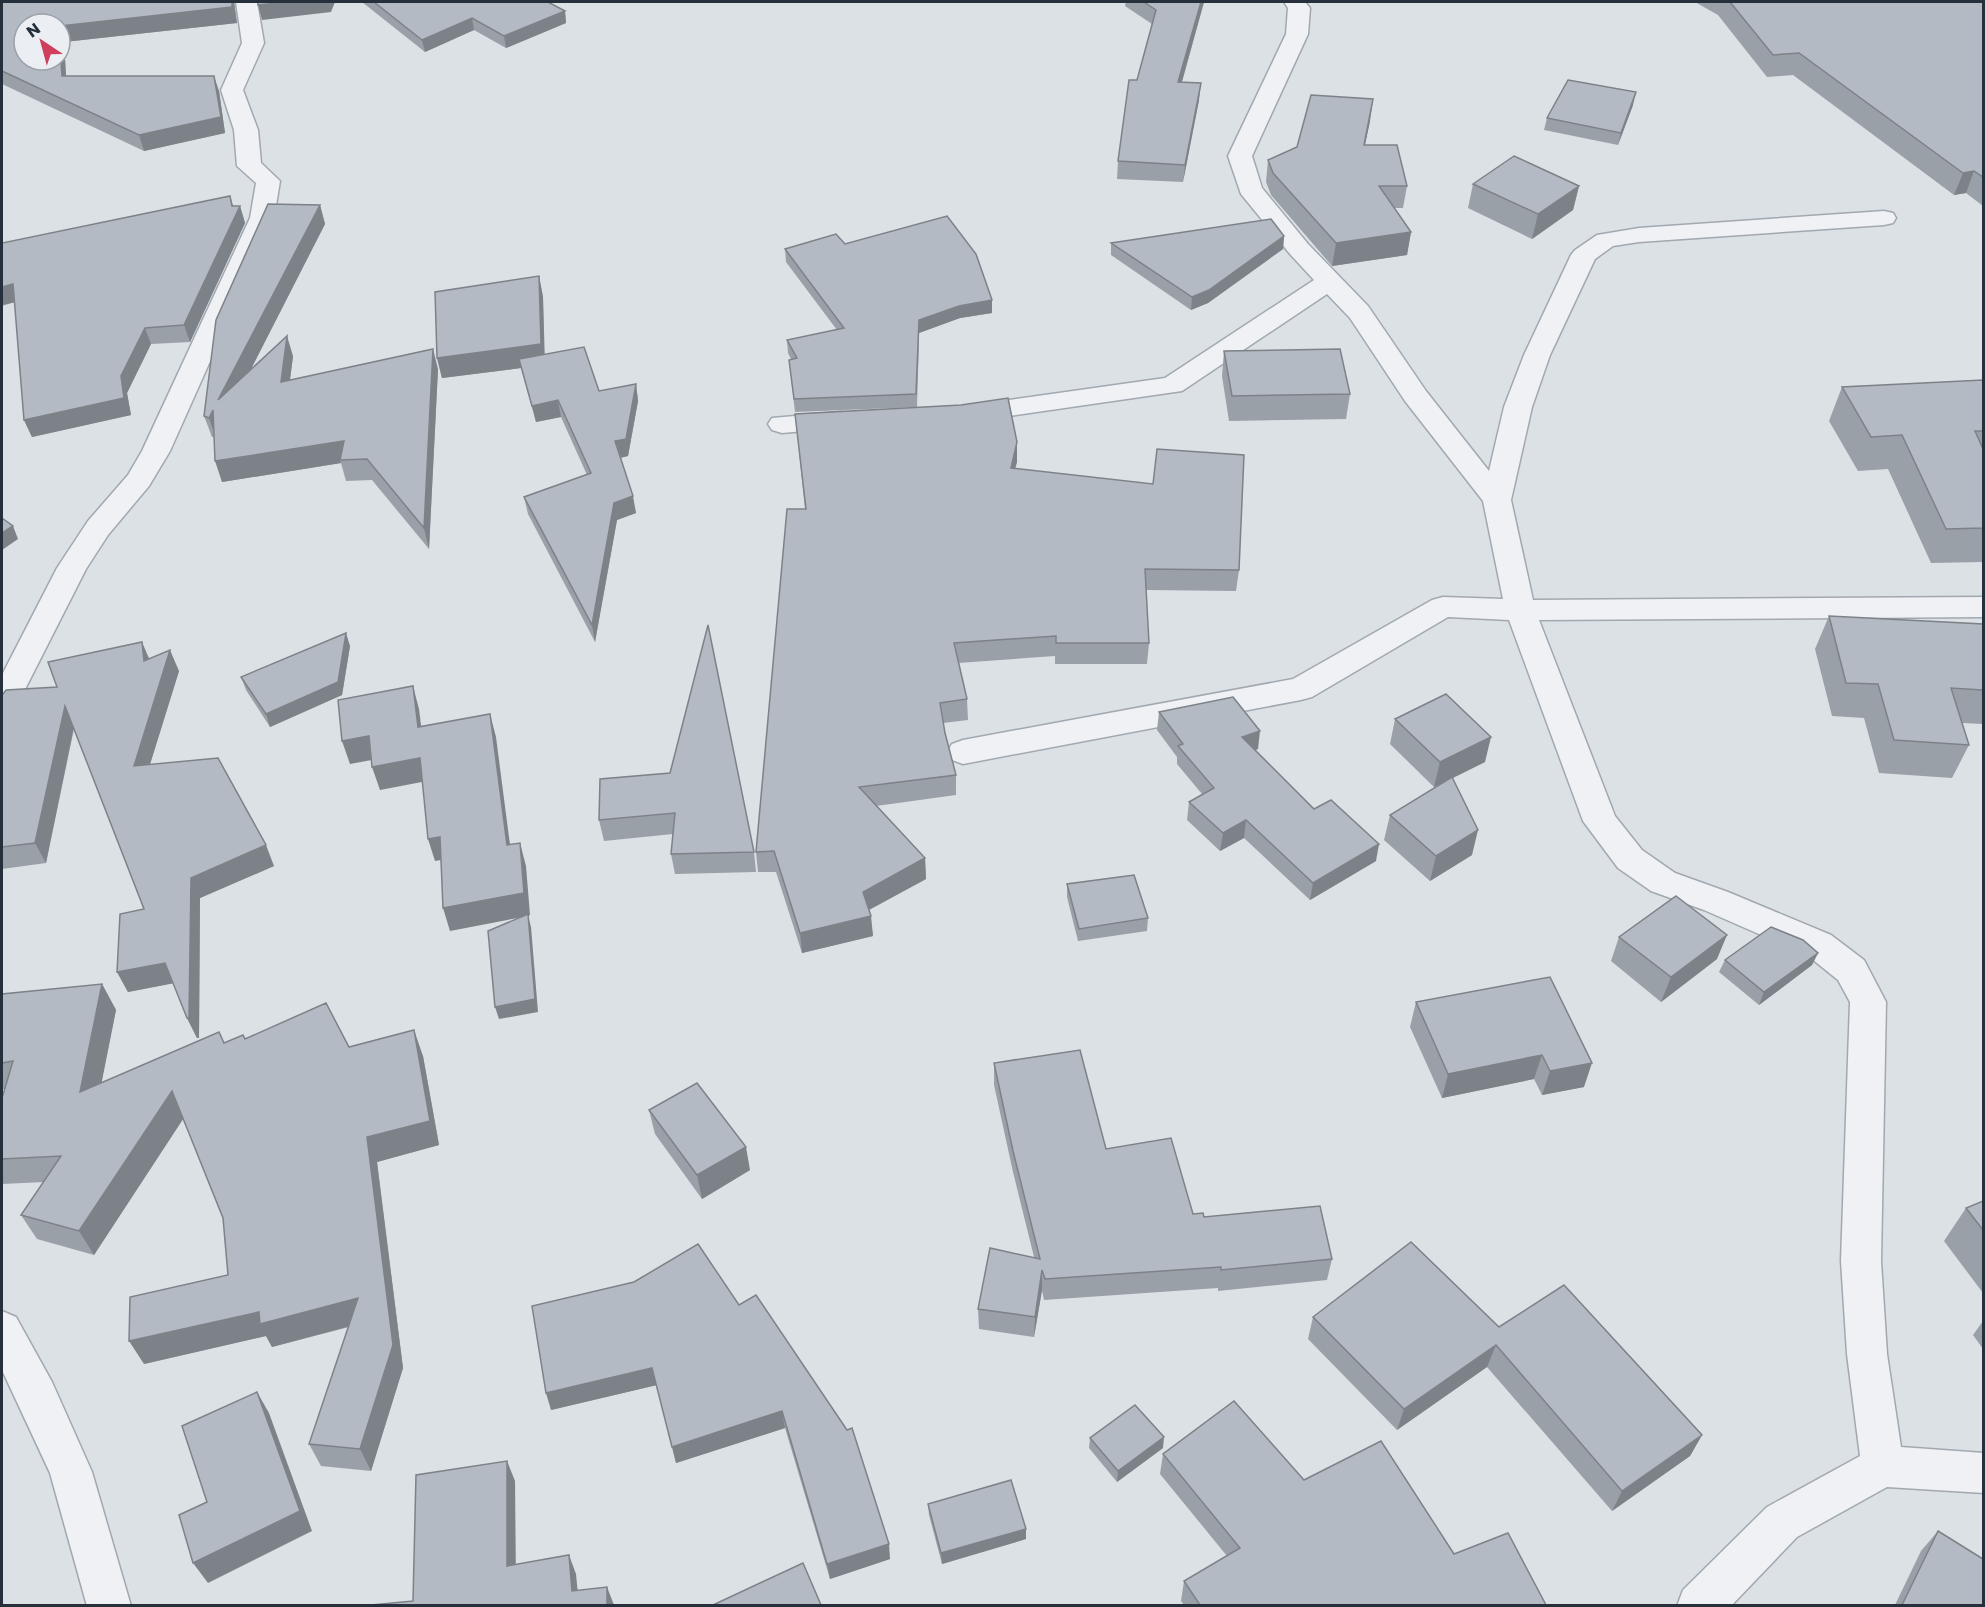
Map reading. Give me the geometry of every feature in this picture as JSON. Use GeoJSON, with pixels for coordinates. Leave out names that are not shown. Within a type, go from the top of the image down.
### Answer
{"type":"FeatureCollection","features":[{"type":"Feature","properties":{"kind":"street"},"geometry":{"type":"LineString","coordinates":[[2,705],[72,568],[98,528],[139,480],[156,451],[262,218],[268,181],[249,166],[246,130],[232,90],[254,43],[246,2]]}},
{"type":"Feature","properties":{"kind":"street"},"geometry":{"type":"LineString","coordinates":[[1294,2],[1299,8],[1297,34],[1240,156],[1250,189],[1299,249],[1359,312],[1415,395],[1497,500]]}},
{"type":"Feature","properties":{"kind":"street"},"geometry":{"type":"LineString","coordinates":[[1883,1466],[1867,1354],[1861,1261],[1868,1002],[1851,970],[1819,945],[1663,882],[1630,859],[1600,821],[1520,610],[1497,500],[1518,407],[1537,355],[1584,255],[1606,240],[1639,235],[1884,218]]}},
{"type":"Feature","properties":{"kind":"street"},"geometry":{"type":"LineString","coordinates":[[937,416],[1095,397],[1172,385],[1329,281]]}},
{"type":"Feature","properties":{"kind":"street"},"geometry":{"type":"LineString","coordinates":[[782,424],[866,420]]}},
{"type":"Feature","properties":{"kind":"street"},"geometry":{"type":"LineString","coordinates":[[963,752],[1301,689],[1443,607],[1520,610],[1983,607]]}},
{"type":"Feature","properties":{"kind":"street"},"geometry":{"type":"LineString","coordinates":[[2,1330],[37,1396],[71,1472],[109,1605]]}},
{"type":"Feature","properties":{"kind":"street"},"geometry":{"type":"LineString","coordinates":[[1699,1605],[1782,1522],[1883,1466],[1983,1473]]}},
{"type":"Feature","properties":{"kind":"building"},"geometry":{"type":"Polygon","coordinates":[[[2,2],[232,2],[232,7],[72,25],[72,12],[12,12],[12,72],[62,72],[62,76],[214,76],[221,117],[139,135],[2,71],[2,2]]]}},
{"type":"Feature","properties":{"kind":"building"},"geometry":{"type":"Polygon","coordinates":[[[258,2],[286,2],[258,5],[258,2]]]}},
{"type":"Feature","properties":{"kind":"building"},"geometry":{"type":"Polygon","coordinates":[[[374,2],[548,2],[565,11],[504,36],[472,18],[422,40],[374,2]]]}},
{"type":"Feature","properties":{"kind":"building"},"geometry":{"type":"Polygon","coordinates":[[[1144,2],[1201,2],[1178,82],[1201,83],[1185,165],[1118,161],[1129,80],[1137,80],[1156,10],[1144,2]]]}},
{"type":"Feature","properties":{"kind":"building"},"geometry":{"type":"Polygon","coordinates":[[[1730,2],[1983,2],[1983,177],[1974,171],[1963,173],[1799,53],[1773,55],[1730,2]]]}},
{"type":"Feature","properties":{"kind":"building"},"geometry":{"type":"Polygon","coordinates":[[[1568,80],[1636,92],[1621,133],[1547,118],[1568,80]]]}},
{"type":"Feature","properties":{"kind":"building"},"geometry":{"type":"Polygon","coordinates":[[[1311,95],[1373,99],[1364,145],[1397,145],[1407,186],[1379,186],[1411,232],[1336,243],[1273,173],[1268,160],[1297,147],[1311,95]]]}},
{"type":"Feature","properties":{"kind":"building"},"geometry":{"type":"Polygon","coordinates":[[[1514,156],[1579,186],[1538,214],[1473,184],[1514,156]]]}},
{"type":"Feature","properties":{"kind":"building"},"geometry":{"type":"Polygon","coordinates":[[[230,196],[232,206],[240,206],[184,325],[145,328],[121,376],[124,398],[24,420],[13,284],[2,287],[2,243],[230,196]]]}},
{"type":"Feature","properties":{"kind":"building"},"geometry":{"type":"Polygon","coordinates":[[[268,204],[320,205],[218,400],[287,336],[281,382],[433,349],[424,528],[367,459],[340,460],[344,441],[215,461],[213,410],[209,418],[204,416],[216,320],[268,204]]]}},
{"type":"Feature","properties":{"kind":"building"},"geometry":{"type":"Polygon","coordinates":[[[947,216],[976,254],[992,300],[959,306],[919,320],[916,394],[794,399],[789,360],[797,358],[787,340],[844,328],[785,249],[836,234],[845,244],[947,216]]]}},
{"type":"Feature","properties":{"kind":"building"},"geometry":{"type":"Polygon","coordinates":[[[1271,219],[1284,236],[1209,290],[1192,297],[1111,243],[1271,219]]]}},
{"type":"Feature","properties":{"kind":"building"},"geometry":{"type":"Polygon","coordinates":[[[539,276],[541,344],[437,358],[435,292],[539,276]]]}},
{"type":"Feature","properties":{"kind":"building"},"geometry":{"type":"Polygon","coordinates":[[[584,347],[599,391],[636,384],[626,439],[615,441],[633,496],[614,503],[592,625],[524,497],[591,473],[558,400],[532,406],[519,359],[584,347]]]}},
{"type":"Feature","properties":{"kind":"building"},"geometry":{"type":"Polygon","coordinates":[[[1340,349],[1350,394],[1232,396],[1224,351],[1340,349]]]}},
{"type":"Feature","properties":{"kind":"building"},"geometry":{"type":"Polygon","coordinates":[[[1983,380],[1983,431],[1975,431],[1983,449],[1983,528],[1946,529],[1902,435],[1871,437],[1842,387],[1983,380]]]}},
{"type":"Feature","properties":{"kind":"building"},"geometry":{"type":"Polygon","coordinates":[[[1008,398],[1017,442],[1011,468],[1153,484],[1157,449],[1244,455],[1239,570],[1145,569],[1149,643],[1056,643],[1056,636],[954,643],[967,699],[940,703],[956,775],[859,787],[925,858],[863,892],[871,916],[800,933],[774,851],[756,852],[787,509],[806,509],[795,414],[961,405],[1008,398]]]}},
{"type":"Feature","properties":{"kind":"building"},"geometry":{"type":"Polygon","coordinates":[[[2,518],[13,526],[2,533],[2,518]]]}},
{"type":"Feature","properties":{"kind":"building"},"geometry":{"type":"Polygon","coordinates":[[[1829,616],[1983,624],[1983,690],[1951,688],[1969,745],[1894,740],[1878,684],[1846,683],[1829,616]]]}},
{"type":"Feature","properties":{"kind":"building"},"geometry":{"type":"Polygon","coordinates":[[[708,625],[754,852],[671,854],[675,813],[599,820],[600,779],[670,773],[708,625]]]}},
{"type":"Feature","properties":{"kind":"building"},"geometry":{"type":"Polygon","coordinates":[[[346,633],[338,682],[266,714],[241,677],[346,633]]]}},
{"type":"Feature","properties":{"kind":"building"},"geometry":{"type":"Polygon","coordinates":[[[142,642],[144,661],[170,650],[134,766],[218,758],[266,845],[191,878],[189,1018],[187,1018],[165,963],[117,972],[120,914],[144,909],[65,706],[35,843],[2,847],[2,695],[6,690],[57,687],[48,662],[142,642]]]}},
{"type":"Feature","properties":{"kind":"building"},"geometry":{"type":"Polygon","coordinates":[[[413,686],[418,727],[490,714],[507,845],[520,843],[524,893],[443,908],[440,837],[428,839],[420,758],[372,767],[369,736],[342,741],[338,700],[413,686]]]}},
{"type":"Feature","properties":{"kind":"building"},"geometry":{"type":"Polygon","coordinates":[[[1446,694],[1491,737],[1440,762],[1395,719],[1446,694]]]}},
{"type":"Feature","properties":{"kind":"building"},"geometry":{"type":"Polygon","coordinates":[[[1233,697],[1260,731],[1242,737],[1314,809],[1331,800],[1379,844],[1313,883],[1246,820],[1223,833],[1189,802],[1214,788],[1178,746],[1183,744],[1159,712],[1233,697]]]}},
{"type":"Feature","properties":{"kind":"building"},"geometry":{"type":"Polygon","coordinates":[[[1452,777],[1478,830],[1436,856],[1390,815],[1452,777]]]}},
{"type":"Feature","properties":{"kind":"building"},"geometry":{"type":"Polygon","coordinates":[[[1134,875],[1148,918],[1079,929],[1067,884],[1134,875]]]}},
{"type":"Feature","properties":{"kind":"building"},"geometry":{"type":"Polygon","coordinates":[[[1676,896],[1727,935],[1671,977],[1619,937],[1676,896]]]}},
{"type":"Feature","properties":{"kind":"building"},"geometry":{"type":"Polygon","coordinates":[[[528,914],[535,999],[495,1007],[488,931],[528,914]]]}},
{"type":"Feature","properties":{"kind":"building"},"geometry":{"type":"Polygon","coordinates":[[[1771,927],[1803,940],[1818,953],[1764,992],[1725,960],[1771,927]]]}},
{"type":"Feature","properties":{"kind":"building"},"geometry":{"type":"Polygon","coordinates":[[[1550,977],[1592,1063],[1550,1071],[1542,1055],[1448,1074],[1416,1002],[1550,977]]]}},
{"type":"Feature","properties":{"kind":"building"},"geometry":{"type":"Polygon","coordinates":[[[102,984],[80,1092],[219,1032],[224,1043],[243,1035],[245,1039],[326,1003],[349,1047],[414,1030],[430,1121],[367,1137],[393,1345],[360,1449],[309,1444],[358,1298],[260,1324],[259,1312],[129,1341],[130,1297],[228,1275],[223,1218],[172,1091],[79,1231],[21,1215],[61,1156],[2,1159],[2,1098],[13,1061],[2,1063],[2,994],[102,984]]]}},
{"type":"Feature","properties":{"kind":"building"},"geometry":{"type":"Polygon","coordinates":[[[1080,1050],[1106,1149],[1171,1138],[1193,1214],[1203,1213],[1204,1217],[1320,1206],[1332,1259],[1221,1270],[1221,1267],[1045,1279],[1042,1270],[1035,1317],[978,1309],[990,1248],[1040,1259],[994,1063],[1080,1050]]]}},
{"type":"Feature","properties":{"kind":"building"},"geometry":{"type":"Polygon","coordinates":[[[697,1083],[746,1147],[697,1175],[649,1110],[697,1083]]]}},
{"type":"Feature","properties":{"kind":"building"},"geometry":{"type":"Polygon","coordinates":[[[1983,1201],[1983,1230],[1966,1208],[1983,1201]]]}},
{"type":"Feature","properties":{"kind":"building"},"geometry":{"type":"Polygon","coordinates":[[[1411,1242],[1499,1327],[1564,1285],[1702,1435],[1622,1491],[1496,1345],[1404,1409],[1313,1317],[1411,1242]]]}},
{"type":"Feature","properties":{"kind":"building"},"geometry":{"type":"Polygon","coordinates":[[[698,1244],[739,1305],[756,1295],[847,1430],[852,1428],[889,1544],[827,1564],[782,1411],[672,1447],[652,1368],[546,1393],[532,1306],[634,1282],[698,1244]]]}},
{"type":"Feature","properties":{"kind":"building"},"geometry":{"type":"Polygon","coordinates":[[[257,1392],[300,1511],[193,1563],[179,1515],[207,1502],[182,1426],[257,1392]]]}},
{"type":"Feature","properties":{"kind":"building"},"geometry":{"type":"Polygon","coordinates":[[[1234,1401],[1304,1480],[1381,1441],[1454,1554],[1508,1533],[1546,1605],[1200,1605],[1184,1581],[1240,1548],[1163,1454],[1234,1401]]]}},
{"type":"Feature","properties":{"kind":"building"},"geometry":{"type":"Polygon","coordinates":[[[1135,1405],[1164,1437],[1118,1471],[1090,1438],[1135,1405]]]}},
{"type":"Feature","properties":{"kind":"building"},"geometry":{"type":"Polygon","coordinates":[[[507,1461],[507,1566],[569,1555],[572,1591],[607,1587],[607,1605],[371,1605],[413,1601],[416,1475],[507,1461]]]}},
{"type":"Feature","properties":{"kind":"building"},"geometry":{"type":"Polygon","coordinates":[[[1011,1480],[1026,1529],[941,1553],[928,1504],[1011,1480]]]}},
{"type":"Feature","properties":{"kind":"building"},"geometry":{"type":"Polygon","coordinates":[[[1938,1531],[1983,1559],[1983,1605],[1902,1605],[1938,1531]]]}},
{"type":"Feature","properties":{"kind":"building"},"geometry":{"type":"Polygon","coordinates":[[[803,1563],[821,1605],[713,1605],[803,1563]]]}}]}
